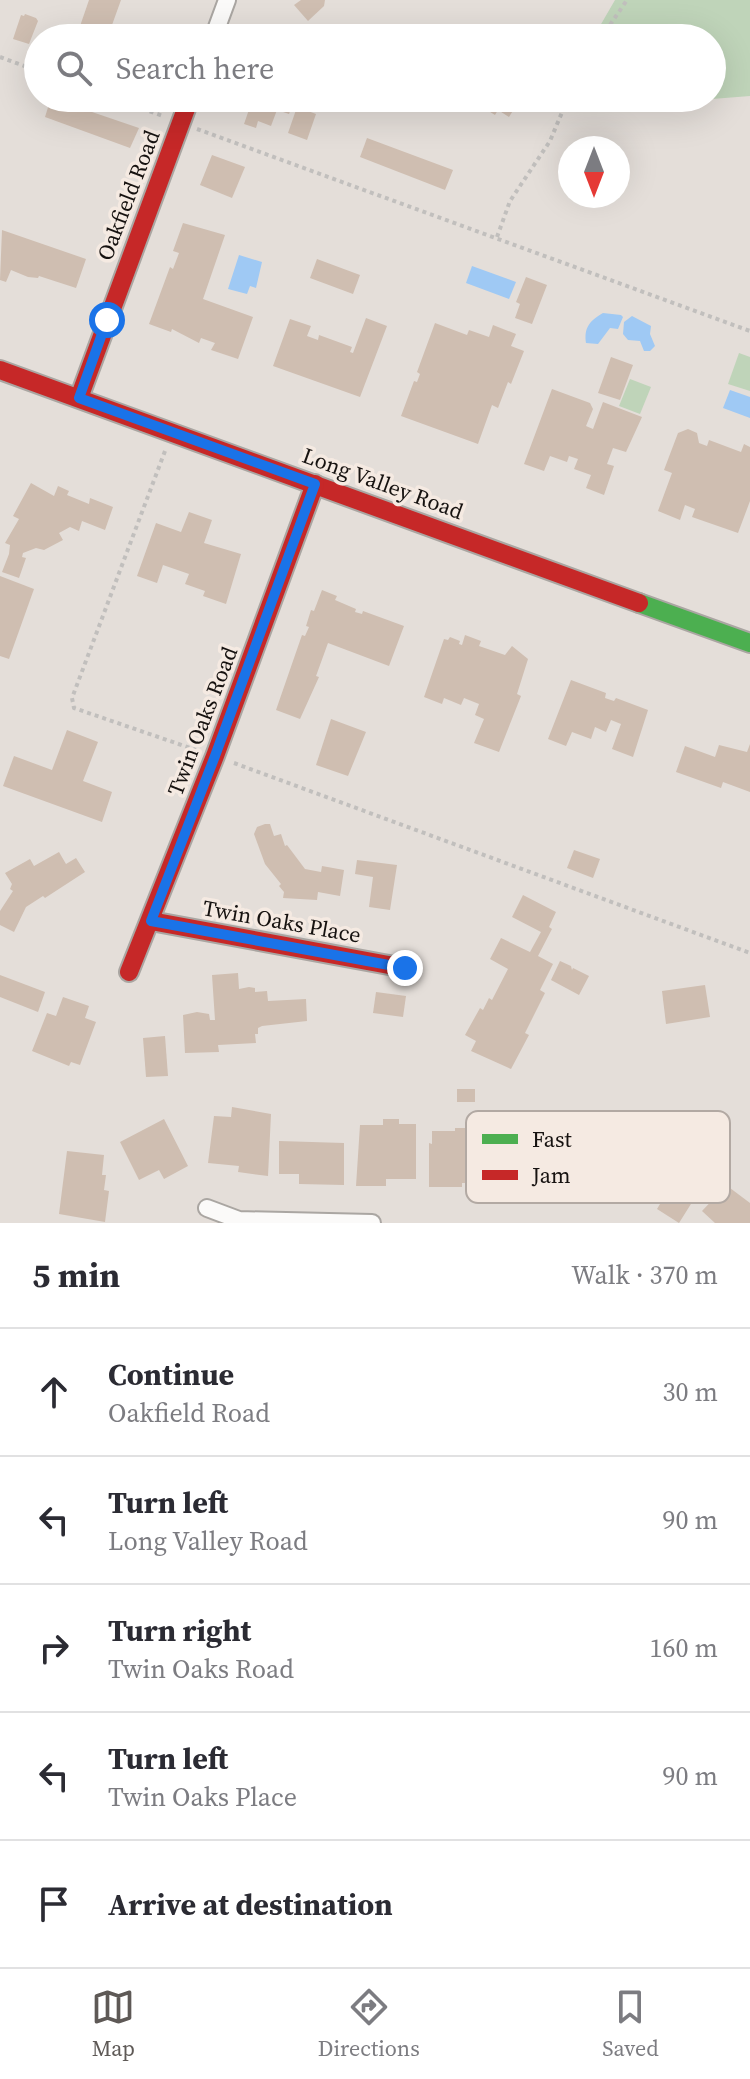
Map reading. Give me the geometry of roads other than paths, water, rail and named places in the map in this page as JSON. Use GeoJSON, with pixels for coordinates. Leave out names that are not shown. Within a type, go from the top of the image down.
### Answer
{"type":"FeatureCollection","features":[{"type":"Feature","properties":{"kind":"street"},"geometry":{"type":"LineString","coordinates":[[218,24],[227,0]]}},
{"type":"Feature","properties":{"kind":"street","name":"Oakfield Road"},"geometry":{"type":"LineString","coordinates":[[79,398],[185,112]]}},
{"type":"Feature","properties":{"kind":"street","name":"Long Valley Road"},"geometry":{"type":"LineString","coordinates":[[0,370],[750,643]]}},
{"type":"Feature","properties":{"kind":"street","name":"Twin Oaks Road"},"geometry":{"type":"LineString","coordinates":[[129,972],[215,756],[315,484]]}},
{"type":"Feature","properties":{"kind":"street","name":"Twin Oaks Place"},"geometry":{"type":"LineString","coordinates":[[151,921],[405,968]]}},
{"type":"Feature","properties":{"kind":"street"},"geometry":{"type":"LineString","coordinates":[[207,1208],[239,1220],[372,1223]]}},
{"type":"Feature","properties":{"kind":"water"},"geometry":{"type":"Polygon","coordinates":[[[239,255],[262,262],[256,288],[250,286],[247,294],[228,289],[239,255]]]}},
{"type":"Feature","properties":{"kind":"water"},"geometry":{"type":"Polygon","coordinates":[[[472,266],[516,282],[509,299],[466,283],[472,266]]]}},
{"type":"Feature","properties":{"kind":"water"},"geometry":{"type":"Polygon","coordinates":[[[603,313],[623,317],[618,329],[610,328],[598,344],[586,343],[588,325],[603,313]]]}},
{"type":"Feature","properties":{"kind":"water"},"geometry":{"type":"Polygon","coordinates":[[[632,316],[651,326],[650,334],[655,346],[650,351],[644,351],[640,341],[628,340],[623,334],[624,322],[632,316]]]}},
{"type":"Feature","properties":{"kind":"water"},"geometry":{"type":"Polygon","coordinates":[[[730,390],[750,397],[750,418],[723,408],[730,390]]]}}]}
